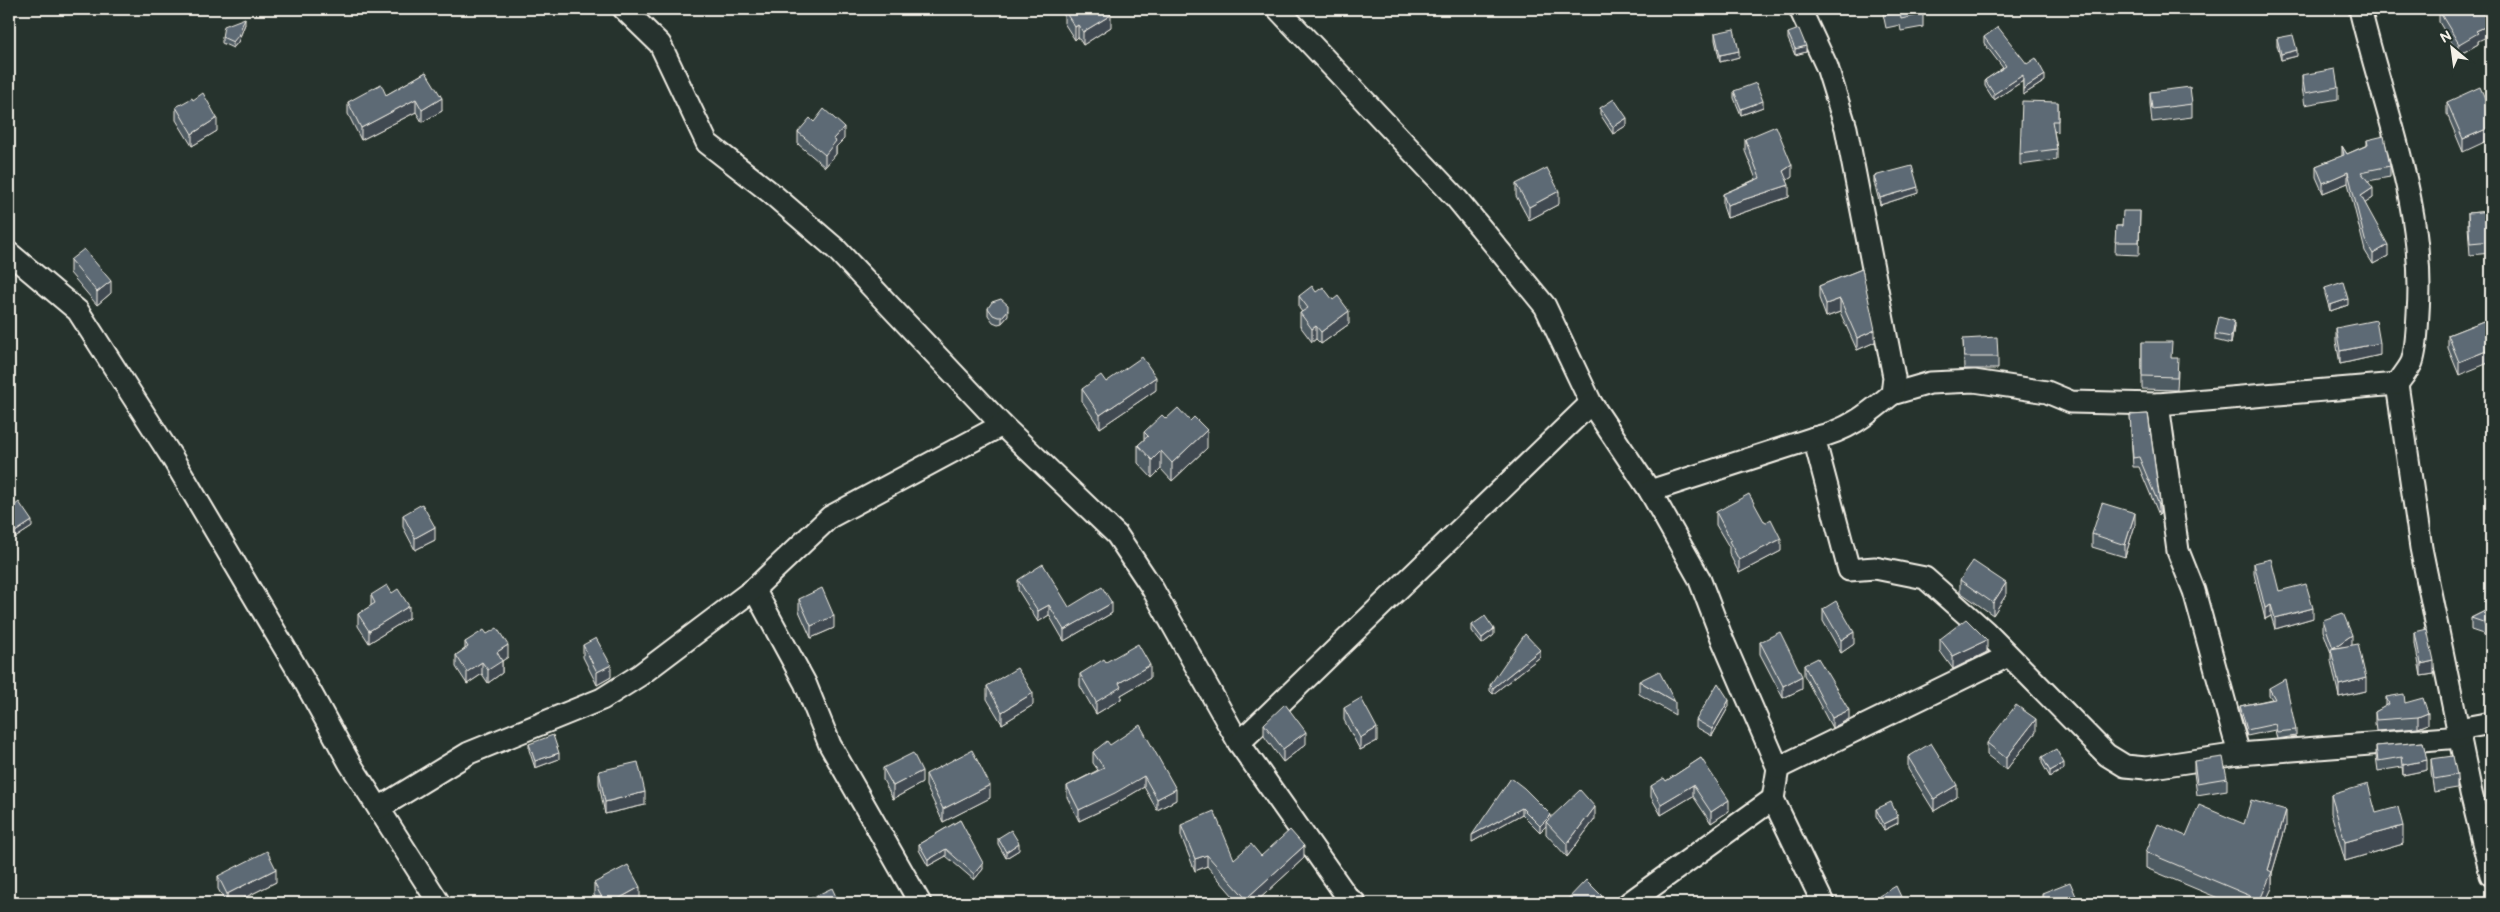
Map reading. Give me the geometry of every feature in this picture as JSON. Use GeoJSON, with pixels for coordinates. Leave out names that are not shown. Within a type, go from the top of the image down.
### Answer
{"type":"FeatureCollection","features":[{"type":"Feature","properties":{"kind":"street"},"geometry":{"type":"LineString","coordinates":[[624,9],[660,44],[708,143],[836,249],[1002,425],[1116,535],[1156,594],[1239,743],[1348,898],[1355,903]]}},
{"type":"Feature","properties":{"kind":"street"},"geometry":{"type":"LineString","coordinates":[[1278,9],[1457,199],[1545,306],[1591,403],[1650,491],[1699,578],[1723,641],[1778,768],[1773,799],[1823,903]]}},
{"type":"Feature","properties":{"kind":"street"},"geometry":{"type":"LineString","coordinates":[[1800,9],[1827,67],[1846,128],[1894,377],[1892,394]]}},
{"type":"Feature","properties":{"kind":"street"},"geometry":{"type":"LineString","coordinates":[[2360,9],[2405,171],[2418,243],[2421,277],[2417,332],[2412,363],[2397,384],[2421,548],[2471,793],[2491,875]]}},
{"type":"Feature","properties":{"kind":"street"},"geometry":{"type":"LineString","coordinates":[[9,253],[78,311],[172,459],[306,684],[349,762],[439,903]]}},
{"type":"Feature","properties":{"kind":"street"},"geometry":{"type":"LineString","coordinates":[[1650,491],[1814,438],[1836,433],[1849,426],[1892,394],[1930,383],[1974,381],[2048,392],[2071,402],[2158,404],[2397,384]]}},
{"type":"Feature","properties":{"kind":"street"},"geometry":{"type":"LineString","coordinates":[[1239,743],[1591,403]]}},
{"type":"Feature","properties":{"kind":"street"},"geometry":{"type":"LineString","coordinates":[[2158,404],[2178,551],[2194,592],[2239,754]]}},
{"type":"Feature","properties":{"kind":"street"},"geometry":{"type":"LineString","coordinates":[[379,808],[469,752],[602,699],[640,675],[754,589],[830,517],[1002,425]]}},
{"type":"Feature","properties":{"kind":"street"},"geometry":{"type":"LineString","coordinates":[[1814,438],[1849,570],[1875,568],[1926,578],[1970,616],[2107,755],[2125,766],[2146,768],[2239,754],[2460,733],[2491,723]]}},
{"type":"Feature","properties":{"kind":"street"},"geometry":{"type":"LineString","coordinates":[[754,589],[800,674],[830,745],[920,903]]}},
{"type":"Feature","properties":{"kind":"street"},"geometry":{"type":"LineString","coordinates":[[1778,768],[2008,656]]}},
{"type":"Feature","properties":{"kind":"street"},"geometry":{"type":"LineString","coordinates":[[1629,903],[1773,799]]}},
{"type":"Feature","properties":{"kind":"building"},"geometry":{"type":"Polygon","coordinates":[[[1107,9],[1111,15],[1083,32],[1078,25],[1075,27],[1064,10],[1107,9]]]}},
{"type":"Feature","properties":{"kind":"building"},"geometry":{"type":"Polygon","coordinates":[[[1884,9],[1922,9],[1923,14],[1901,19],[1900,13],[1886,15],[1884,9]]]}},
{"type":"Feature","properties":{"kind":"building"},"geometry":{"type":"Polygon","coordinates":[[[2443,9],[2491,9],[2491,24],[2476,31],[2478,33],[2459,44],[2439,11],[2443,9]]]}},
{"type":"Feature","properties":{"kind":"building"},"geometry":{"type":"Polygon","coordinates":[[[245,18],[238,36],[233,42],[222,37],[224,26],[245,18]]]}},
{"type":"Feature","properties":{"kind":"building"},"geometry":{"type":"Polygon","coordinates":[[[1998,27],[2027,64],[2036,58],[2045,75],[2023,89],[2023,75],[1994,94],[1985,80],[2006,66],[1984,37],[1998,27]]]}},
{"type":"Feature","properties":{"kind":"building"},"geometry":{"type":"Polygon","coordinates":[[[1734,29],[1739,51],[1720,55],[1715,33],[1734,29]]]}},
{"type":"Feature","properties":{"kind":"building"},"geometry":{"type":"Polygon","coordinates":[[[1799,29],[1806,46],[1795,49],[1788,33],[1799,29]]]}},
{"type":"Feature","properties":{"kind":"building"},"geometry":{"type":"Polygon","coordinates":[[[2293,35],[2297,50],[2281,54],[2277,38],[2293,35]]]}},
{"type":"Feature","properties":{"kind":"building"},"geometry":{"type":"Polygon","coordinates":[[[2335,69],[2338,87],[2305,93],[2302,75],[2335,69]]]}},
{"type":"Feature","properties":{"kind":"building"},"geometry":{"type":"Polygon","coordinates":[[[426,72],[442,98],[422,110],[416,99],[361,128],[348,102],[381,84],[386,95],[426,72]]]}},
{"type":"Feature","properties":{"kind":"building"},"geometry":{"type":"Polygon","coordinates":[[[1756,83],[1763,101],[1741,109],[1734,91],[1756,83]]]}},
{"type":"Feature","properties":{"kind":"building"},"geometry":{"type":"Polygon","coordinates":[[[2190,87],[2192,104],[2152,109],[2150,92],[2190,87]]]}},
{"type":"Feature","properties":{"kind":"building"},"geometry":{"type":"Polygon","coordinates":[[[2480,87],[2491,112],[2491,127],[2463,139],[2447,102],[2480,87]]]}},
{"type":"Feature","properties":{"kind":"building"},"geometry":{"type":"Polygon","coordinates":[[[203,93],[217,118],[192,134],[176,107],[192,98],[193,100],[203,93]]]}},
{"type":"Feature","properties":{"kind":"building"},"geometry":{"type":"Polygon","coordinates":[[[1614,99],[1627,118],[1613,127],[1600,108],[1614,99]]]}},
{"type":"Feature","properties":{"kind":"building"},"geometry":{"type":"Polygon","coordinates":[[[2022,101],[2058,102],[2058,121],[2052,121],[2057,149],[2020,154],[2022,101]]]}},
{"type":"Feature","properties":{"kind":"building"},"geometry":{"type":"Polygon","coordinates":[[[824,109],[844,127],[833,139],[836,141],[825,155],[798,132],[810,118],[814,122],[824,109]]]}},
{"type":"Feature","properties":{"kind":"building"},"geometry":{"type":"Polygon","coordinates":[[[1776,126],[1792,165],[1783,171],[1789,185],[1727,205],[1723,194],[1760,178],[1745,139],[1776,126]]]}},
{"type":"Feature","properties":{"kind":"building"},"geometry":{"type":"Polygon","coordinates":[[[2384,136],[2390,166],[2361,172],[2373,188],[2361,196],[2388,245],[2373,254],[2365,240],[2348,172],[2323,183],[2316,166],[2344,155],[2342,146],[2347,154],[2368,145],[2367,140],[2384,136]]]}},
{"type":"Feature","properties":{"kind":"building"},"geometry":{"type":"Polygon","coordinates":[[[1912,166],[1918,187],[1880,198],[1874,176],[1912,166]]]}},
{"type":"Feature","properties":{"kind":"building"},"geometry":{"type":"Polygon","coordinates":[[[1547,168],[1559,191],[1529,207],[1516,184],[1547,168]]]}},
{"type":"Feature","properties":{"kind":"building"},"geometry":{"type":"Polygon","coordinates":[[[2123,211],[2140,211],[2139,242],[2115,242],[2116,226],[2122,226],[2123,211]]]}},
{"type":"Feature","properties":{"kind":"building"},"geometry":{"type":"Polygon","coordinates":[[[2491,211],[2491,241],[2470,243],[2468,213],[2491,211]]]}},
{"type":"Feature","properties":{"kind":"building"},"geometry":{"type":"Polygon","coordinates":[[[84,249],[111,281],[97,292],[70,260],[84,249]]]}},
{"type":"Feature","properties":{"kind":"building"},"geometry":{"type":"Polygon","coordinates":[[[1862,269],[1875,330],[1857,338],[1840,299],[1826,304],[1819,286],[1862,269]]]}},
{"type":"Feature","properties":{"kind":"building"},"geometry":{"type":"Polygon","coordinates":[[[2343,282],[2348,299],[2330,305],[2325,288],[2343,282]]]}},
{"type":"Feature","properties":{"kind":"building"},"geometry":{"type":"Polygon","coordinates":[[[1312,286],[1316,292],[1323,287],[1333,300],[1338,296],[1349,311],[1321,332],[1316,326],[1312,329],[1300,313],[1308,308],[1299,296],[1312,286]]]}},
{"type":"Feature","properties":{"kind":"building"},"geometry":{"type":"Polygon","coordinates":[[[1001,299],[1008,305],[1008,310],[1002,317],[998,317],[993,315],[988,308],[992,302],[1001,299]]]}},
{"type":"Feature","properties":{"kind":"building"},"geometry":{"type":"Polygon","coordinates":[[[2219,317],[2234,321],[2231,337],[2215,334],[2219,317]]]}},
{"type":"Feature","properties":{"kind":"building"},"geometry":{"type":"Polygon","coordinates":[[[2491,318],[2491,349],[2459,362],[2448,335],[2491,318]]]}},
{"type":"Feature","properties":{"kind":"building"},"geometry":{"type":"Polygon","coordinates":[[[2376,320],[2380,343],[2340,351],[2336,328],[2376,320]]]}},
{"type":"Feature","properties":{"kind":"building"},"geometry":{"type":"Polygon","coordinates":[[[1997,337],[1998,357],[1964,357],[1963,339],[1997,337]]]}},
{"type":"Feature","properties":{"kind":"building"},"geometry":{"type":"Polygon","coordinates":[[[2142,342],[2172,342],[2171,358],[2178,358],[2177,377],[2142,376],[2142,342]]]}},
{"type":"Feature","properties":{"kind":"building"},"geometry":{"type":"Polygon","coordinates":[[[1142,357],[1156,377],[1100,415],[1082,389],[1101,375],[1106,382],[1142,357]]]}},
{"type":"Feature","properties":{"kind":"building"},"geometry":{"type":"Polygon","coordinates":[[[1178,408],[1190,421],[1194,417],[1207,430],[1172,463],[1161,451],[1152,460],[1138,445],[1148,436],[1144,432],[1162,415],[1166,419],[1178,408]]]}},
{"type":"Feature","properties":{"kind":"building"},"geometry":{"type":"Polygon","coordinates":[[[2148,414],[2159,505],[2139,457],[2133,458],[2130,415],[2148,414]]]}},
{"type":"Feature","properties":{"kind":"building"},"geometry":{"type":"Polygon","coordinates":[[[1749,494],[1765,523],[1771,519],[1781,539],[1739,560],[1716,512],[1749,494]]]}},
{"type":"Feature","properties":{"kind":"building"},"geometry":{"type":"Polygon","coordinates":[[[19,502],[32,521],[15,532],[9,523],[9,510],[19,502]]]}},
{"type":"Feature","properties":{"kind":"building"},"geometry":{"type":"Polygon","coordinates":[[[2102,503],[2135,513],[2125,545],[2092,534],[2102,503]]]}},
{"type":"Feature","properties":{"kind":"building"},"geometry":{"type":"Polygon","coordinates":[[[422,504],[435,527],[415,538],[403,515],[422,504]]]}},
{"type":"Feature","properties":{"kind":"building"},"geometry":{"type":"Polygon","coordinates":[[[2271,559],[2279,591],[2306,584],[2313,608],[2275,618],[2271,605],[2265,608],[2254,563],[2271,559]]]}},
{"type":"Feature","properties":{"kind":"building"},"geometry":{"type":"Polygon","coordinates":[[[1973,561],[2006,583],[1993,603],[1960,580],[1973,561]]]}},
{"type":"Feature","properties":{"kind":"building"},"geometry":{"type":"Polygon","coordinates":[[[1043,564],[1069,607],[1102,587],[1112,603],[1064,630],[1049,605],[1038,611],[1018,580],[1043,564]]]}},
{"type":"Feature","properties":{"kind":"building"},"geometry":{"type":"Polygon","coordinates":[[[387,585],[392,593],[398,589],[409,606],[369,631],[358,614],[375,603],[371,595],[387,585]]]}},
{"type":"Feature","properties":{"kind":"building"},"geometry":{"type":"Polygon","coordinates":[[[822,588],[834,616],[811,626],[799,599],[822,588]]]}},
{"type":"Feature","properties":{"kind":"building"},"geometry":{"type":"Polygon","coordinates":[[[1836,601],[1854,632],[1841,640],[1823,609],[1836,601]]]}},
{"type":"Feature","properties":{"kind":"building"},"geometry":{"type":"Polygon","coordinates":[[[2491,608],[2491,639],[2483,622],[2471,618],[2491,608]]]}},
{"type":"Feature","properties":{"kind":"building"},"geometry":{"type":"Polygon","coordinates":[[[2343,613],[2352,635],[2333,648],[2323,620],[2343,613]]]}},
{"type":"Feature","properties":{"kind":"building"},"geometry":{"type":"Polygon","coordinates":[[[1485,616],[1494,629],[1482,638],[1472,625],[1485,616]]]}},
{"type":"Feature","properties":{"kind":"building"},"geometry":{"type":"Polygon","coordinates":[[[1966,619],[1987,640],[1953,656],[1940,639],[1966,619]]]}},
{"type":"Feature","properties":{"kind":"building"},"geometry":{"type":"Polygon","coordinates":[[[497,628],[508,645],[497,652],[502,661],[488,670],[482,662],[467,672],[456,655],[468,647],[465,642],[484,630],[487,634],[497,628]]]}},
{"type":"Feature","properties":{"kind":"building"},"geometry":{"type":"Polygon","coordinates":[[[2427,629],[2434,661],[2421,664],[2415,632],[2427,629]]]}},
{"type":"Feature","properties":{"kind":"building"},"geometry":{"type":"Polygon","coordinates":[[[1780,632],[1802,676],[1783,686],[1760,642],[1780,632]]]}},
{"type":"Feature","properties":{"kind":"building"},"geometry":{"type":"Polygon","coordinates":[[[1525,634],[1540,650],[1493,688],[1490,685],[1525,634]]]}},
{"type":"Feature","properties":{"kind":"building"},"geometry":{"type":"Polygon","coordinates":[[[596,638],[611,665],[597,672],[583,645],[596,638]]]}},
{"type":"Feature","properties":{"kind":"building"},"geometry":{"type":"Polygon","coordinates":[[[1138,644],[1150,665],[1119,683],[1121,687],[1096,702],[1080,674],[1104,659],[1106,662],[1138,644]]]}},
{"type":"Feature","properties":{"kind":"building"},"geometry":{"type":"Polygon","coordinates":[[[2358,644],[2366,678],[2339,685],[2331,649],[2358,644]]]}},
{"type":"Feature","properties":{"kind":"building"},"geometry":{"type":"Polygon","coordinates":[[[1818,658],[1849,710],[1832,718],[1804,665],[1818,658]]]}},
{"type":"Feature","properties":{"kind":"building"},"geometry":{"type":"Polygon","coordinates":[[[1017,668],[1033,693],[1002,712],[987,686],[1017,668]]]}},
{"type":"Feature","properties":{"kind":"building"},"geometry":{"type":"Polygon","coordinates":[[[1659,671],[1675,702],[1639,681],[1659,671]]]}},
{"type":"Feature","properties":{"kind":"building"},"geometry":{"type":"Polygon","coordinates":[[[2285,679],[2296,730],[2277,732],[2275,724],[2247,730],[2240,706],[2275,699],[2269,688],[2285,679]]]}},
{"type":"Feature","properties":{"kind":"building"},"geometry":{"type":"Polygon","coordinates":[[[1718,683],[1729,700],[1712,729],[1696,720],[1718,683]]]}},
{"type":"Feature","properties":{"kind":"building"},"geometry":{"type":"Polygon","coordinates":[[[2404,694],[2405,703],[2423,698],[2428,713],[2418,717],[2376,720],[2375,712],[2389,704],[2386,697],[2404,694]]]}},
{"type":"Feature","properties":{"kind":"building"},"geometry":{"type":"Polygon","coordinates":[[[1361,698],[1377,728],[1360,738],[1344,708],[1361,698]]]}},
{"type":"Feature","properties":{"kind":"building"},"geometry":{"type":"Polygon","coordinates":[[[1285,704],[1306,732],[1283,749],[1264,724],[1285,704]]]}},
{"type":"Feature","properties":{"kind":"building"},"geometry":{"type":"Polygon","coordinates":[[[2016,705],[2036,719],[2006,758],[1987,743],[2016,705]]]}},
{"type":"Feature","properties":{"kind":"building"},"geometry":{"type":"Polygon","coordinates":[[[1140,725],[1176,789],[1157,799],[1144,776],[1115,793],[1079,810],[1067,786],[1104,768],[1093,752],[1107,741],[1110,745],[1140,725]]]}},
{"type":"Feature","properties":{"kind":"building"},"geometry":{"type":"Polygon","coordinates":[[[553,735],[559,753],[535,761],[529,744],[553,735]]]}},
{"type":"Feature","properties":{"kind":"building"},"geometry":{"type":"Polygon","coordinates":[[[2423,742],[2427,760],[2403,765],[2402,757],[2378,761],[2376,746],[2423,742]]]}},
{"type":"Feature","properties":{"kind":"building"},"geometry":{"type":"Polygon","coordinates":[[[1931,743],[1957,785],[1934,799],[1908,757],[1931,743]]]}},
{"type":"Feature","properties":{"kind":"building"},"geometry":{"type":"Polygon","coordinates":[[[2056,749],[2064,763],[2050,771],[2042,757],[2056,749]]]}},
{"type":"Feature","properties":{"kind":"building"},"geometry":{"type":"Polygon","coordinates":[[[972,750],[990,785],[943,809],[926,774],[972,750]]]}},
{"type":"Feature","properties":{"kind":"building"},"geometry":{"type":"Polygon","coordinates":[[[913,753],[922,771],[893,786],[883,768],[913,753]]]}},
{"type":"Feature","properties":{"kind":"building"},"geometry":{"type":"Polygon","coordinates":[[[2453,756],[2457,775],[2434,779],[2431,759],[2453,756]]]}},
{"type":"Feature","properties":{"kind":"building"},"geometry":{"type":"Polygon","coordinates":[[[2223,757],[2227,778],[2197,783],[2194,761],[2223,757]]]}},
{"type":"Feature","properties":{"kind":"building"},"geometry":{"type":"Polygon","coordinates":[[[1701,758],[1729,800],[1711,812],[1693,785],[1661,804],[1651,786],[1664,778],[1666,781],[1701,758]]]}},
{"type":"Feature","properties":{"kind":"building"},"geometry":{"type":"Polygon","coordinates":[[[638,762],[645,792],[605,802],[599,771],[638,762]]]}},
{"type":"Feature","properties":{"kind":"building"},"geometry":{"type":"Polygon","coordinates":[[[1511,778],[1551,815],[1540,826],[1522,808],[1472,835],[1511,778]]]}},
{"type":"Feature","properties":{"kind":"building"},"geometry":{"type":"Polygon","coordinates":[[[2368,784],[2376,813],[2398,807],[2403,826],[2345,842],[2331,795],[2368,784]]]}},
{"type":"Feature","properties":{"kind":"building"},"geometry":{"type":"Polygon","coordinates":[[[1580,790],[1595,807],[1567,844],[1546,822],[1580,790]]]}},
{"type":"Feature","properties":{"kind":"building"},"geometry":{"type":"Polygon","coordinates":[[[2251,800],[2286,810],[2268,870],[2272,872],[2260,900],[2146,852],[2158,824],[2186,836],[2199,805],[2244,824],[2251,800]]]}},
{"type":"Feature","properties":{"kind":"building"},"geometry":{"type":"Polygon","coordinates":[[[1891,802],[1898,817],[1884,824],[1876,809],[1891,802]]]}},
{"type":"Feature","properties":{"kind":"building"},"geometry":{"type":"Polygon","coordinates":[[[1214,811],[1234,859],[1251,844],[1261,856],[1290,830],[1304,846],[1249,896],[1251,901],[1249,902],[1207,855],[1195,859],[1181,825],[1214,811]]]}},
{"type":"Feature","properties":{"kind":"building"},"geometry":{"type":"Polygon","coordinates":[[[960,820],[983,863],[974,874],[946,849],[928,860],[919,844],[960,820]]]}},
{"type":"Feature","properties":{"kind":"building"},"geometry":{"type":"Polygon","coordinates":[[[1011,830],[1019,843],[1006,852],[998,838],[1011,830]]]}},
{"type":"Feature","properties":{"kind":"building"},"geometry":{"type":"Polygon","coordinates":[[[267,851],[276,869],[227,894],[218,876],[267,851]]]}},
{"type":"Feature","properties":{"kind":"building"},"geometry":{"type":"Polygon","coordinates":[[[628,865],[640,887],[611,903],[605,903],[594,883],[628,865]]]}},
{"type":"Feature","properties":{"kind":"building"},"geometry":{"type":"Polygon","coordinates":[[[1586,880],[1602,896],[1595,903],[1564,903],[1586,880]]]}},
{"type":"Feature","properties":{"kind":"building"},"geometry":{"type":"Polygon","coordinates":[[[2070,882],[2079,903],[2047,903],[2042,893],[2070,882]]]}},
{"type":"Feature","properties":{"kind":"building"},"geometry":{"type":"Polygon","coordinates":[[[1896,886],[1904,903],[1883,903],[1879,896],[1896,886]]]}},
{"type":"Feature","properties":{"kind":"building"},"geometry":{"type":"Polygon","coordinates":[[[832,888],[839,903],[809,903],[807,900],[832,888]]]}}]}
